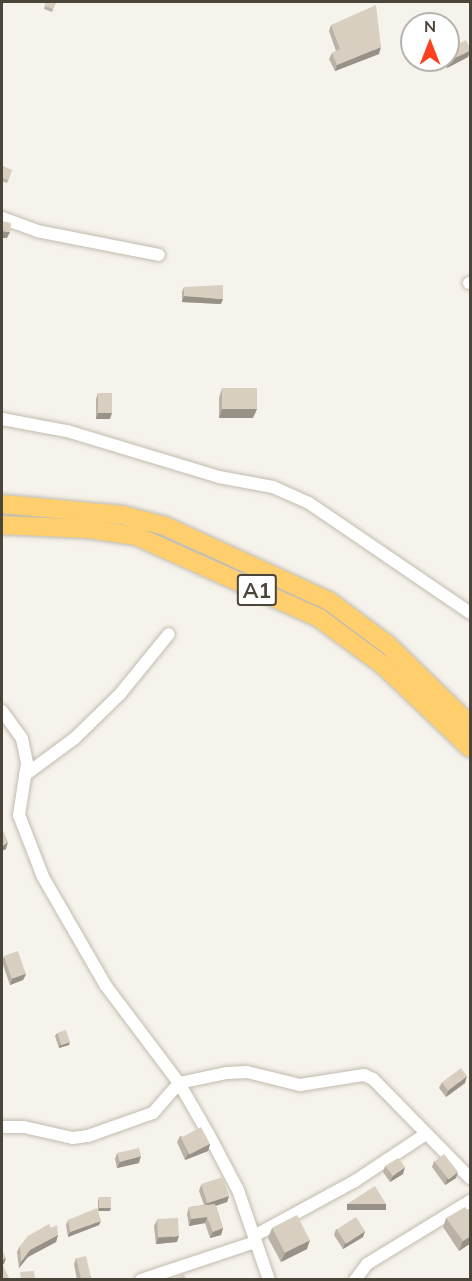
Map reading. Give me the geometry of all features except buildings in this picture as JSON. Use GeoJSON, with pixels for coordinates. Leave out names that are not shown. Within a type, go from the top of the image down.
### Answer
{"type":"FeatureCollection","features":[{"type":"Feature","properties":{"kind":"highway","name":"A1"},"geometry":{"type":"LineString","coordinates":[[2,504],[122,515],[165,526],[329,601],[373,631],[471,725]]}},
{"type":"Feature","properties":{"kind":"highway","name":"A1"},"geometry":{"type":"LineString","coordinates":[[2,525],[89,529],[136,536],[319,618],[384,666],[471,748]]}},
{"type":"Feature","properties":{"kind":"street"},"geometry":{"type":"LineString","coordinates":[[2,218],[37,231],[159,255]]}},
{"type":"Feature","properties":{"kind":"street"},"geometry":{"type":"LineString","coordinates":[[2,419],[67,431],[219,477],[273,488],[309,503],[471,613]]}},
{"type":"Feature","properties":{"kind":"street"},"geometry":{"type":"LineString","coordinates":[[25,775],[75,738],[112,702],[170,634]]}},
{"type":"Feature","properties":{"kind":"street"},"geometry":{"type":"LineString","coordinates":[[4,719],[22,739],[25,775],[19,815],[43,877],[106,986],[179,1083],[238,1190],[269,1280]]}},
{"type":"Feature","properties":{"kind":"street"},"geometry":{"type":"LineString","coordinates":[[2,1127],[24,1127],[73,1138],[88,1136],[153,1113],[179,1083],[247,1072],[300,1085],[364,1075],[373,1079],[471,1178]]}},
{"type":"Feature","properties":{"kind":"street"},"geometry":{"type":"LineString","coordinates":[[141,1280],[255,1239],[355,1181],[426,1134]]}},
{"type":"Feature","properties":{"kind":"street"},"geometry":{"type":"LineString","coordinates":[[355,1280],[367,1264],[471,1201]]}}]}
